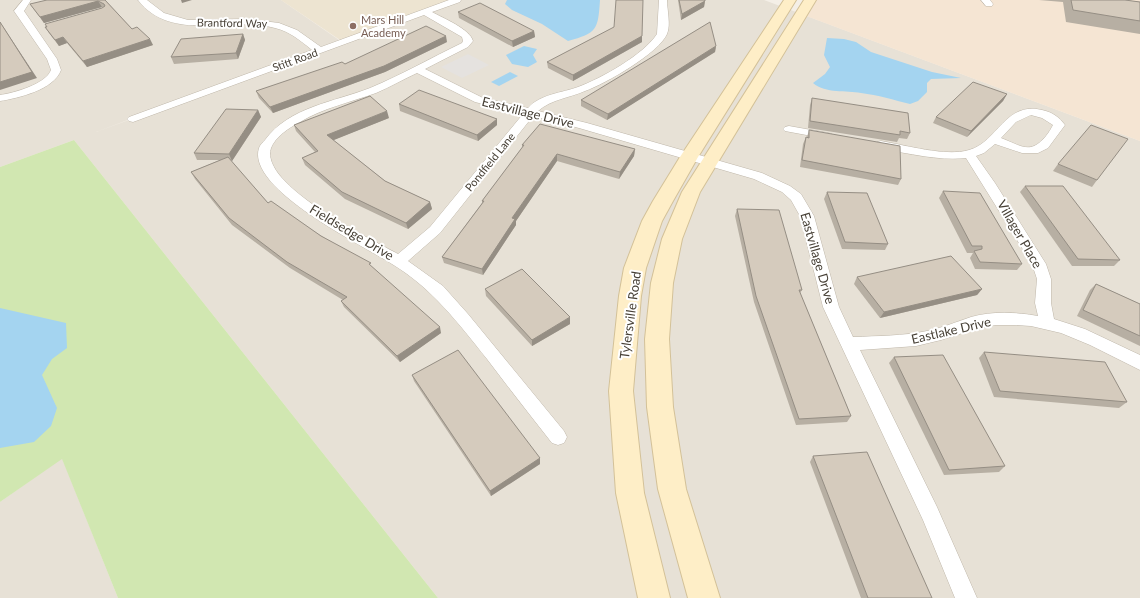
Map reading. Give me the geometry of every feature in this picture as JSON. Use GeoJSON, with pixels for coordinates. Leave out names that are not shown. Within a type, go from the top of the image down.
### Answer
{"type":"FeatureCollection","features":[{"type":"Feature","properties":{"kind":"main road","name":"Tylersville Road"},"geometry":{"type":"LineString","coordinates":[[704,598],[672,489],[660,407],[657,339],[662,283],[672,239],[691,192],[698,160],[790,0]]}},
{"type":"Feature","properties":{"kind":"main road","name":"Tylersville Road"},"geometry":{"type":"LineString","coordinates":[[654,598],[630,493],[621,383],[630,296],[636,268],[652,221],[698,160],[810,0]]}},
{"type":"Feature","properties":{"kind":"street"},"geometry":{"type":"LineString","coordinates":[[0,98],[14,96],[31,89],[46,82],[55,73],[56,66],[35,30],[19,11],[28,0]]}},
{"type":"Feature","properties":{"kind":"street","name":"Brantford Way"},"geometry":{"type":"LineString","coordinates":[[142,0],[160,15],[173,20],[198,22],[250,22],[277,25],[292,31],[320,51]]}},
{"type":"Feature","properties":{"kind":"street","name":"Stitt Road"},"geometry":{"type":"LineString","coordinates":[[133,119],[457,0]]}},
{"type":"Feature","properties":{"kind":"street","name":"Pondfield Lane"},"geometry":{"type":"LineString","coordinates":[[399,261],[435,230],[529,113],[545,100],[588,86],[654,46],[662,32],[663,0]]}},
{"type":"Feature","properties":{"kind":"street","name":"Fieldsedge Drive"},"geometry":{"type":"LineString","coordinates":[[424,12],[463,33],[468,40],[465,45],[374,90],[318,109],[296,119],[276,133],[265,148],[266,166],[282,187],[326,220],[399,261],[438,290],[458,312],[558,437]]}},
{"type":"Feature","properties":{"kind":"street","name":"Eastvillage Drive"},"geometry":{"type":"LineString","coordinates":[[418,69],[479,100],[583,125],[773,182],[786,189],[796,197],[807,216],[831,308],[930,514],[966,598]]}},
{"type":"Feature","properties":{"kind":"street"},"geometry":{"type":"LineString","coordinates":[[868,143],[938,154],[969,154],[981,150],[1017,116],[1028,111],[1047,115],[1055,120],[1059,125],[1058,129],[1040,149],[1021,149],[994,139]]}},
{"type":"Feature","properties":{"kind":"street"},"geometry":{"type":"LineString","coordinates":[[790,129],[836,138]]}},
{"type":"Feature","properties":{"kind":"street","name":"Villager Place"},"geometry":{"type":"LineString","coordinates":[[969,154],[990,183],[1039,264],[1044,279],[1044,304],[1047,323]]}},
{"type":"Feature","properties":{"kind":"street","name":"Eastlake Drive"},"geometry":{"type":"LineString","coordinates":[[849,344],[903,341],[937,335],[967,325],[989,320],[1013,319],[1047,323],[1070,330],[1140,363]]}},
{"type":"Feature","properties":{"kind":"shaded area"},"geometry":{"type":"Polygon","coordinates":[[[0,0],[281,0],[339,40],[96,132],[457,0],[764,0],[1140,141],[1140,598],[438,598],[74,140],[0,167],[0,0]]]}},
{"type":"Feature","properties":{"kind":"shaded area","name":"Mars Hill Academy"},"geometry":{"type":"Polygon","coordinates":[[[281,0],[457,0],[343,42],[281,0]]]}},
{"type":"Feature","properties":{"kind":"shaded area"},"geometry":{"type":"Polygon","coordinates":[[[810,0],[1140,0],[1140,141],[801,14],[810,0]]]}},
{"type":"Feature","properties":{"kind":"shaded area"},"geometry":{"type":"Polygon","coordinates":[[[468,54],[489,65],[462,78],[441,67],[468,54]]]}},
{"type":"Feature","properties":{"kind":"shaded area"},"geometry":{"type":"Polygon","coordinates":[[[62,458],[118,598],[0,598],[0,502],[62,458]]]}},
{"type":"Feature","properties":{"kind":"green space"},"geometry":{"type":"Polygon","coordinates":[[[74,140],[438,598],[118,598],[62,459],[0,502],[0,167],[74,140]]]}},
{"type":"Feature","properties":{"kind":"water"},"geometry":{"type":"Polygon","coordinates":[[[507,0],[600,0],[597,24],[594,29],[585,35],[568,41],[542,24],[512,10],[505,4],[507,0]]]}},
{"type":"Feature","properties":{"kind":"water"},"geometry":{"type":"Polygon","coordinates":[[[827,38],[844,39],[856,42],[871,52],[932,72],[961,78],[931,79],[927,83],[927,92],[918,101],[910,104],[867,94],[824,89],[813,83],[825,74],[830,67],[824,55],[827,38]]]}},
{"type":"Feature","properties":{"kind":"water"},"geometry":{"type":"Polygon","coordinates":[[[524,46],[537,49],[533,55],[537,62],[528,67],[512,64],[506,55],[524,46]]]}},
{"type":"Feature","properties":{"kind":"water"},"geometry":{"type":"Polygon","coordinates":[[[510,72],[518,76],[499,86],[491,82],[510,72]]]}},
{"type":"Feature","properties":{"kind":"water"},"geometry":{"type":"Polygon","coordinates":[[[0,308],[66,323],[67,348],[52,359],[42,375],[57,408],[51,426],[34,442],[0,448],[0,308]]]}},
{"type":"Feature","properties":{"kind":"building"},"geometry":{"type":"Polygon","coordinates":[[[47,0],[105,0],[132,29],[137,27],[150,39],[83,61],[63,37],[55,40],[45,27],[47,27],[45,24],[102,8],[105,6],[104,4],[98,1],[40,17],[30,4],[47,0]]]}},
{"type":"Feature","properties":{"kind":"building"},"geometry":{"type":"Polygon","coordinates":[[[616,0],[643,0],[642,36],[573,75],[547,62],[614,27],[616,0]]]}},
{"type":"Feature","properties":{"kind":"building"},"geometry":{"type":"Polygon","coordinates":[[[679,0],[705,0],[705,1],[682,14],[679,0]]]}},
{"type":"Feature","properties":{"kind":"building"},"geometry":{"type":"Polygon","coordinates":[[[1071,0],[1125,0],[1140,2],[1140,21],[1073,10],[1071,0]]]}},
{"type":"Feature","properties":{"kind":"building"},"geometry":{"type":"Polygon","coordinates":[[[480,3],[534,31],[512,41],[458,12],[480,3]]]}},
{"type":"Feature","properties":{"kind":"building"},"geometry":{"type":"Polygon","coordinates":[[[0,22],[32,72],[0,82],[0,22]]]}},
{"type":"Feature","properties":{"kind":"building"},"geometry":{"type":"Polygon","coordinates":[[[710,22],[716,46],[608,114],[581,100],[710,22]]]}},
{"type":"Feature","properties":{"kind":"building"},"geometry":{"type":"Polygon","coordinates":[[[426,26],[446,36],[384,66],[270,107],[256,91],[342,62],[345,64],[426,26]]]}},
{"type":"Feature","properties":{"kind":"building"},"geometry":{"type":"Polygon","coordinates":[[[243,34],[236,53],[171,57],[181,39],[243,34]]]}},
{"type":"Feature","properties":{"kind":"building"},"geometry":{"type":"Polygon","coordinates":[[[973,82],[1007,94],[971,131],[936,117],[973,82]]]}},
{"type":"Feature","properties":{"kind":"building"},"geometry":{"type":"Polygon","coordinates":[[[419,90],[497,119],[477,135],[399,104],[419,90]]]}},
{"type":"Feature","properties":{"kind":"building"},"geometry":{"type":"Polygon","coordinates":[[[370,96],[387,111],[327,135],[385,181],[430,202],[406,223],[342,192],[302,158],[318,151],[294,125],[370,96]]]}},
{"type":"Feature","properties":{"kind":"building"},"geometry":{"type":"Polygon","coordinates":[[[812,98],[908,113],[910,133],[900,131],[900,135],[810,121],[812,98]]]}},
{"type":"Feature","properties":{"kind":"building"},"geometry":{"type":"Polygon","coordinates":[[[226,109],[258,110],[229,154],[194,153],[226,109]]]}},
{"type":"Feature","properties":{"kind":"building"},"geometry":{"type":"Polygon","coordinates":[[[540,124],[635,149],[620,172],[557,154],[512,218],[515,219],[482,269],[442,257],[524,145],[522,145],[540,124]]]}},
{"type":"Feature","properties":{"kind":"building"},"geometry":{"type":"Polygon","coordinates":[[[1091,125],[1128,139],[1097,180],[1058,164],[1091,125]]]}},
{"type":"Feature","properties":{"kind":"building"},"geometry":{"type":"Polygon","coordinates":[[[809,130],[900,146],[901,179],[802,160],[806,137],[809,138],[809,130]]]}},
{"type":"Feature","properties":{"kind":"building"},"geometry":{"type":"Polygon","coordinates":[[[228,157],[268,203],[271,201],[321,236],[371,263],[369,264],[440,327],[397,356],[341,301],[347,297],[287,262],[229,218],[191,172],[228,157]]]}},
{"type":"Feature","properties":{"kind":"building"},"geometry":{"type":"Polygon","coordinates":[[[1025,186],[1063,186],[1120,260],[1078,259],[1025,186]]]}},
{"type":"Feature","properties":{"kind":"building"},"geometry":{"type":"Polygon","coordinates":[[[943,191],[980,193],[1022,264],[980,262],[974,251],[982,249],[982,246],[972,246],[943,191]]]}},
{"type":"Feature","properties":{"kind":"building"},"geometry":{"type":"Polygon","coordinates":[[[827,192],[867,193],[888,244],[845,242],[827,192]]]}},
{"type":"Feature","properties":{"kind":"building"},"geometry":{"type":"Polygon","coordinates":[[[737,209],[779,210],[802,290],[799,290],[851,416],[799,419],[756,296],[737,209]]]}},
{"type":"Feature","properties":{"kind":"building"},"geometry":{"type":"Polygon","coordinates":[[[951,256],[982,289],[884,312],[857,277],[951,256]]]}},
{"type":"Feature","properties":{"kind":"building"},"geometry":{"type":"Polygon","coordinates":[[[522,269],[570,317],[532,340],[485,289],[522,269]]]}},
{"type":"Feature","properties":{"kind":"building"},"geometry":{"type":"Polygon","coordinates":[[[1096,284],[1140,304],[1140,336],[1083,310],[1096,284]]]}},
{"type":"Feature","properties":{"kind":"building"},"geometry":{"type":"Polygon","coordinates":[[[458,350],[540,458],[490,491],[412,375],[458,350]]]}},
{"type":"Feature","properties":{"kind":"building"},"geometry":{"type":"Polygon","coordinates":[[[984,352],[1105,362],[1127,402],[1000,391],[984,352]]]}},
{"type":"Feature","properties":{"kind":"building"},"geometry":{"type":"Polygon","coordinates":[[[943,355],[1005,466],[949,470],[894,357],[943,355]]]}},
{"type":"Feature","properties":{"kind":"building"},"geometry":{"type":"Polygon","coordinates":[[[867,452],[932,598],[868,598],[813,456],[867,452]]]}},
{"type":"Feature","properties":{"kind":"place","name":"Mars Hill Academy"},"geometry":{"type":"Point","coordinates":[353,26]}}]}
